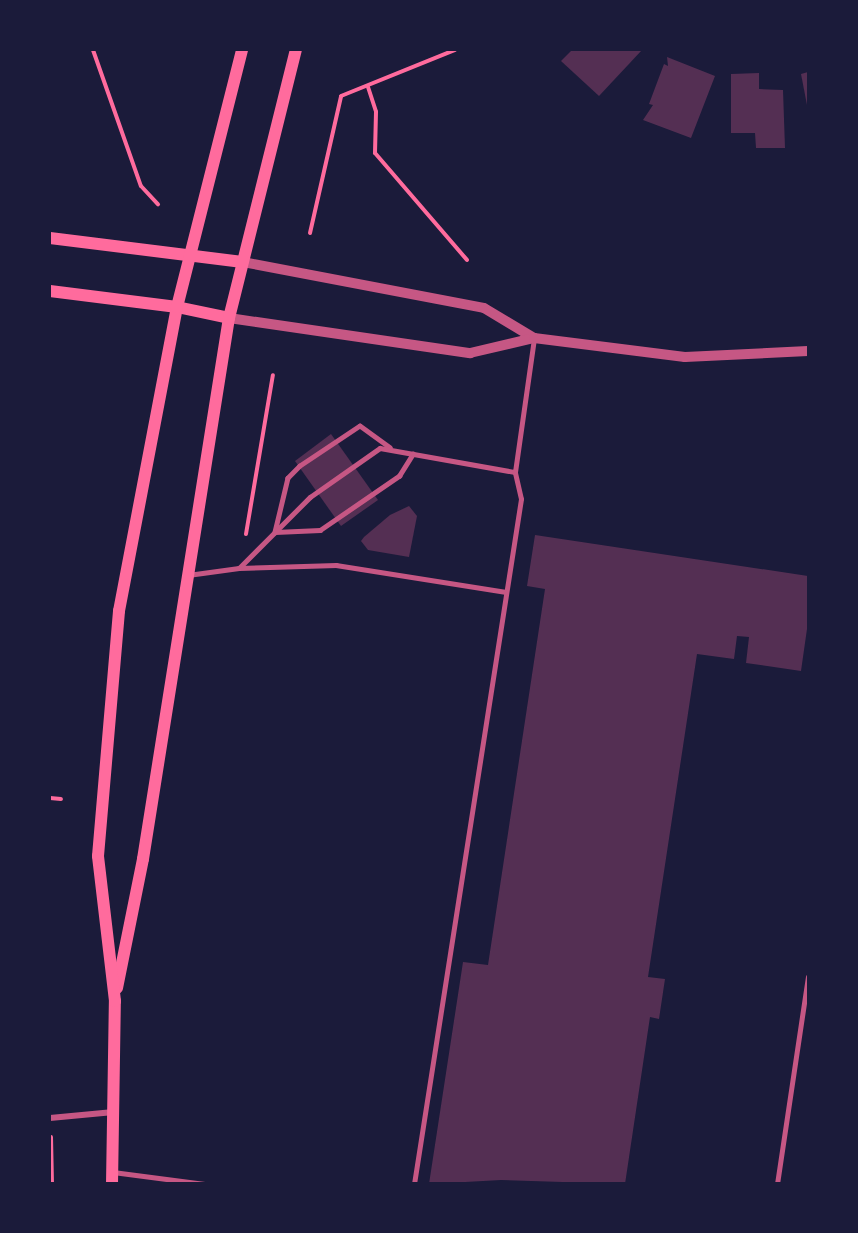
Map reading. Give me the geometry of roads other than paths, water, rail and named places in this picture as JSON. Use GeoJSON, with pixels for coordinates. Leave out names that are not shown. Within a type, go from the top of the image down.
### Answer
{"type":"FeatureCollection","features":[{"type":"Feature","properties":{"kind":"main road"},"geometry":{"type":"LineString","coordinates":[[113,1178],[115,1001],[98,856],[118,622],[177,307],[243,50]]}},
{"type":"Feature","properties":{"kind":"main road"},"geometry":{"type":"LineString","coordinates":[[115,1001],[143,860],[185,576],[229,318],[296,50]]}},
{"type":"Feature","properties":{"kind":"main road"},"geometry":{"type":"LineString","coordinates":[[50,238],[243,262]]}},
{"type":"Feature","properties":{"kind":"main road"},"geometry":{"type":"LineString","coordinates":[[50,291],[177,307],[229,318]]}},
{"type":"Feature","properties":{"kind":"street"},"geometry":{"type":"LineString","coordinates":[[243,262],[483,308],[534,338]]}},
{"type":"Feature","properties":{"kind":"street"},"geometry":{"type":"LineString","coordinates":[[229,318],[470,353],[534,338],[696,357],[808,351]]}},
{"type":"Feature","properties":{"kind":"street"},"geometry":{"type":"LineString","coordinates":[[50,1118],[114,1113]]}},
{"type":"Feature","properties":{"kind":"lane"},"geometry":{"type":"LineString","coordinates":[[414,1184],[521,499],[515,472],[534,338]]}},
{"type":"Feature","properties":{"kind":"lane"},"geometry":{"type":"LineString","coordinates":[[275,532],[288,478],[300,466],[360,426],[393,451]]}},
{"type":"Feature","properties":{"kind":"lane"},"geometry":{"type":"LineString","coordinates":[[239,568],[318,490],[380,448],[515,472]]}},
{"type":"Feature","properties":{"kind":"lane"},"geometry":{"type":"LineString","coordinates":[[275,532],[321,530],[399,476],[413,454]]}},
{"type":"Feature","properties":{"kind":"lane"},"geometry":{"type":"LineString","coordinates":[[185,576],[239,568],[336,565],[507,592]]}},
{"type":"Feature","properties":{"kind":"lane"},"geometry":{"type":"LineString","coordinates":[[777,1184],[808,977]]}},
{"type":"Feature","properties":{"kind":"lane"},"geometry":{"type":"LineString","coordinates":[[113,1178],[206,1184]]}}]}
